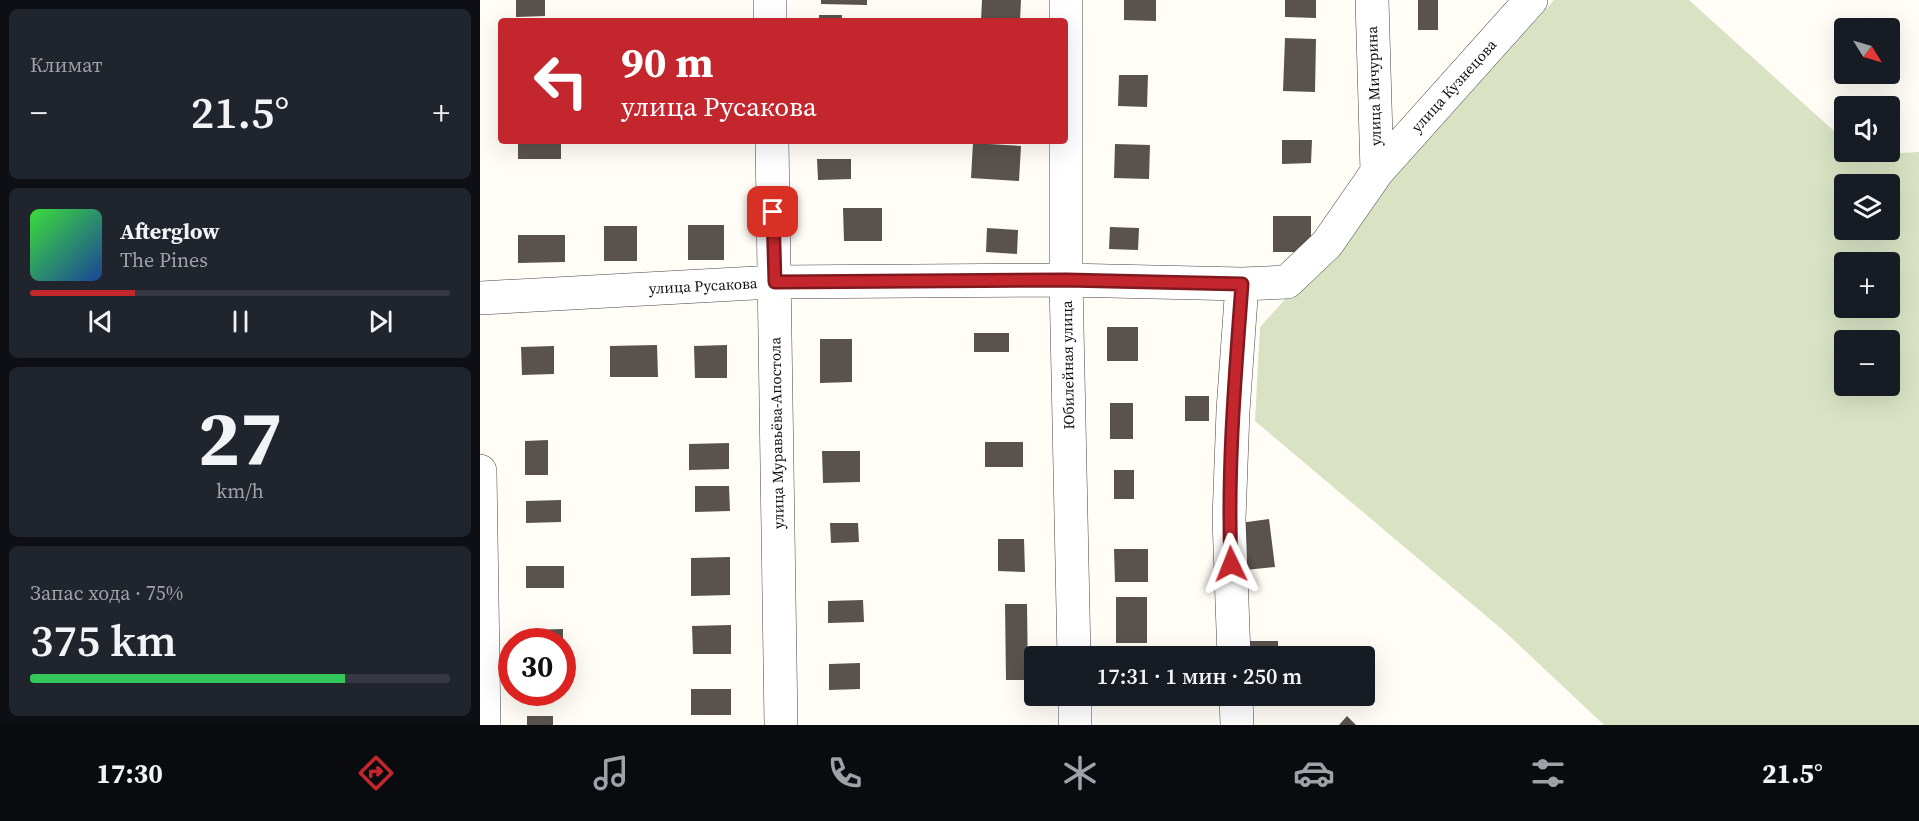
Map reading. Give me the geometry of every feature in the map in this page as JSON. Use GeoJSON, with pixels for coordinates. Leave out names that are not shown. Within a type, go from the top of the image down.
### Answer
{"type":"FeatureCollection","features":[{"type":"Feature","properties":{"kind":"street"},"geometry":{"type":"LineString","coordinates":[[770,0],[770,18]]}},
{"type":"Feature","properties":{"kind":"street","name":"Юбилейная улица"},"geometry":{"type":"LineString","coordinates":[[1066,0],[1066,18]]}},
{"type":"Feature","properties":{"kind":"street","name":"улица Мичурина"},"geometry":{"type":"LineString","coordinates":[[1372,0],[1377,172]]}},
{"type":"Feature","properties":{"kind":"street","name":"улица Кузнецова"},"geometry":{"type":"LineString","coordinates":[[1377,172],[1531,0]]}},
{"type":"Feature","properties":{"kind":"street","name":"улица Муравьёва-Апостола"},"geometry":{"type":"LineString","coordinates":[[772,144],[781,725]]}},
{"type":"Feature","properties":{"kind":"street","name":"Юбилейная улица"},"geometry":{"type":"LineString","coordinates":[[1066,144],[1066,280],[1074,646]]}},
{"type":"Feature","properties":{"kind":"street","name":"улица Русакова"},"geometry":{"type":"LineString","coordinates":[[480,298],[775,282],[1066,280],[1242,284],[1287,282],[1327,244],[1377,172]]}},
{"type":"Feature","properties":{"kind":"street"},"geometry":{"type":"LineString","coordinates":[[1234,646],[1229,519],[1233,411],[1242,284]]}},
{"type":"Feature","properties":{"kind":"street"},"geometry":{"type":"LineString","coordinates":[[480,471],[484,725]]}},
{"type":"Feature","properties":{"kind":"street"},"geometry":{"type":"LineString","coordinates":[[1074,706],[1075,725]]}},
{"type":"Feature","properties":{"kind":"street"},"geometry":{"type":"LineString","coordinates":[[1236,706],[1237,725]]}},
{"type":"Feature","properties":{"kind":"green space"},"geometry":{"type":"Polygon","coordinates":[[[1554,0],[1689,0],[1834,131],[1834,162],[1900,162],[1900,153],[1919,152],[1919,725],[1604,725],[1504,631],[1255,421],[1260,327],[1554,0]]]}},
{"type":"Feature","properties":{"kind":"building"},"geometry":{"type":"Polygon","coordinates":[[[516,0],[545,0],[545,16],[516,17],[516,0]]]}},
{"type":"Feature","properties":{"kind":"building"},"geometry":{"type":"Polygon","coordinates":[[[821,0],[867,0],[867,5],[821,4],[821,0]]]}},
{"type":"Feature","properties":{"kind":"building"},"geometry":{"type":"Polygon","coordinates":[[[982,0],[1021,0],[1020,18],[981,18],[982,0]]]}},
{"type":"Feature","properties":{"kind":"building"},"geometry":{"type":"Polygon","coordinates":[[[1124,0],[1156,0],[1156,21],[1124,20],[1124,0]]]}},
{"type":"Feature","properties":{"kind":"building"},"geometry":{"type":"Polygon","coordinates":[[[1285,0],[1316,0],[1316,18],[1285,17],[1285,0]]]}},
{"type":"Feature","properties":{"kind":"building"},"geometry":{"type":"Polygon","coordinates":[[[1418,0],[1438,0],[1438,30],[1418,30],[1418,0]]]}},
{"type":"Feature","properties":{"kind":"building"},"geometry":{"type":"Polygon","coordinates":[[[819,15],[842,15],[842,18],[819,18],[819,15]]]}},
{"type":"Feature","properties":{"kind":"building"},"geometry":{"type":"Polygon","coordinates":[[[1285,38],[1316,39],[1315,92],[1283,91],[1285,38]]]}},
{"type":"Feature","properties":{"kind":"building"},"geometry":{"type":"Polygon","coordinates":[[[1119,75],[1148,75],[1147,107],[1118,106],[1119,75]]]}},
{"type":"Feature","properties":{"kind":"building"},"geometry":{"type":"Polygon","coordinates":[[[1282,140],[1312,140],[1311,163],[1282,164],[1282,140]]]}},
{"type":"Feature","properties":{"kind":"building"},"geometry":{"type":"Polygon","coordinates":[[[518,144],[561,144],[561,159],[518,159],[518,144]]]}},
{"type":"Feature","properties":{"kind":"building"},"geometry":{"type":"Polygon","coordinates":[[[973,144],[1021,146],[1019,181],[971,178],[973,144]]]}},
{"type":"Feature","properties":{"kind":"building"},"geometry":{"type":"Polygon","coordinates":[[[1115,144],[1150,145],[1149,179],[1114,178],[1115,144]]]}},
{"type":"Feature","properties":{"kind":"building"},"geometry":{"type":"Polygon","coordinates":[[[817,159],[851,159],[851,179],[818,180],[817,159]]]}},
{"type":"Feature","properties":{"kind":"building"},"geometry":{"type":"Polygon","coordinates":[[[843,208],[882,208],[882,241],[844,241],[843,208]]]}},
{"type":"Feature","properties":{"kind":"building"},"geometry":{"type":"Polygon","coordinates":[[[1273,216],[1311,216],[1311,252],[1273,252],[1273,216]]]}},
{"type":"Feature","properties":{"kind":"building"},"geometry":{"type":"Polygon","coordinates":[[[688,225],[724,225],[724,260],[688,260],[688,225]]]}},
{"type":"Feature","properties":{"kind":"building"},"geometry":{"type":"Polygon","coordinates":[[[604,226],[637,226],[637,261],[604,261],[604,226]]]}},
{"type":"Feature","properties":{"kind":"building"},"geometry":{"type":"Polygon","coordinates":[[[1110,227],[1139,228],[1138,250],[1109,249],[1110,227]]]}},
{"type":"Feature","properties":{"kind":"building"},"geometry":{"type":"Polygon","coordinates":[[[987,228],[1018,230],[1017,254],[986,252],[987,228]]]}},
{"type":"Feature","properties":{"kind":"building"},"geometry":{"type":"Polygon","coordinates":[[[518,235],[565,235],[565,262],[518,263],[518,235]]]}},
{"type":"Feature","properties":{"kind":"building"},"geometry":{"type":"Polygon","coordinates":[[[1107,327],[1138,327],[1138,361],[1107,361],[1107,327]]]}},
{"type":"Feature","properties":{"kind":"building"},"geometry":{"type":"Polygon","coordinates":[[[974,333],[1009,333],[1009,352],[974,352],[974,333]]]}},
{"type":"Feature","properties":{"kind":"building"},"geometry":{"type":"Polygon","coordinates":[[[820,339],[852,339],[852,382],[820,383],[820,339]]]}},
{"type":"Feature","properties":{"kind":"building"},"geometry":{"type":"Polygon","coordinates":[[[657,345],[658,377],[610,377],[610,346],[657,345]]]}},
{"type":"Feature","properties":{"kind":"building"},"geometry":{"type":"Polygon","coordinates":[[[727,345],[727,378],[695,378],[694,346],[727,345]]]}},
{"type":"Feature","properties":{"kind":"building"},"geometry":{"type":"Polygon","coordinates":[[[554,346],[554,374],[522,375],[521,347],[554,346]]]}},
{"type":"Feature","properties":{"kind":"building"},"geometry":{"type":"Polygon","coordinates":[[[1185,396],[1209,396],[1209,421],[1185,421],[1185,396]]]}},
{"type":"Feature","properties":{"kind":"building"},"geometry":{"type":"Polygon","coordinates":[[[1110,403],[1133,403],[1133,439],[1110,439],[1110,403]]]}},
{"type":"Feature","properties":{"kind":"building"},"geometry":{"type":"Polygon","coordinates":[[[548,440],[548,475],[525,475],[525,441],[548,440]]]}},
{"type":"Feature","properties":{"kind":"building"},"geometry":{"type":"Polygon","coordinates":[[[985,442],[1023,442],[1023,467],[985,467],[985,442]]]}},
{"type":"Feature","properties":{"kind":"building"},"geometry":{"type":"Polygon","coordinates":[[[729,443],[729,469],[689,470],[689,444],[729,443]]]}},
{"type":"Feature","properties":{"kind":"building"},"geometry":{"type":"Polygon","coordinates":[[[822,451],[860,451],[860,482],[823,483],[822,451]]]}},
{"type":"Feature","properties":{"kind":"building"},"geometry":{"type":"Polygon","coordinates":[[[1114,470],[1134,470],[1134,499],[1114,499],[1114,470]]]}},
{"type":"Feature","properties":{"kind":"building"},"geometry":{"type":"Polygon","coordinates":[[[695,486],[729,486],[730,511],[695,512],[695,486]]]}},
{"type":"Feature","properties":{"kind":"building"},"geometry":{"type":"Polygon","coordinates":[[[561,500],[561,522],[526,523],[526,501],[561,500]]]}},
{"type":"Feature","properties":{"kind":"building"},"geometry":{"type":"Polygon","coordinates":[[[1269,519],[1275,567],[1245,570],[1240,523],[1269,519]]]}},
{"type":"Feature","properties":{"kind":"building"},"geometry":{"type":"Polygon","coordinates":[[[830,523],[858,523],[859,542],[831,543],[830,523]]]}},
{"type":"Feature","properties":{"kind":"building"},"geometry":{"type":"Polygon","coordinates":[[[998,539],[1024,539],[1025,572],[998,571],[998,539]]]}},
{"type":"Feature","properties":{"kind":"building"},"geometry":{"type":"Polygon","coordinates":[[[1114,549],[1148,549],[1148,582],[1115,582],[1114,549]]]}},
{"type":"Feature","properties":{"kind":"building"},"geometry":{"type":"Polygon","coordinates":[[[730,557],[730,595],[691,596],[691,558],[730,557]]]}},
{"type":"Feature","properties":{"kind":"building"},"geometry":{"type":"Polygon","coordinates":[[[526,566],[564,566],[564,588],[526,588],[526,566]]]}},
{"type":"Feature","properties":{"kind":"building"},"geometry":{"type":"Polygon","coordinates":[[[1116,597],[1147,597],[1147,643],[1116,643],[1116,597]]]}},
{"type":"Feature","properties":{"kind":"building"},"geometry":{"type":"Polygon","coordinates":[[[863,600],[864,622],[828,623],[828,601],[863,600]]]}},
{"type":"Feature","properties":{"kind":"building"},"geometry":{"type":"Polygon","coordinates":[[[1005,604],[1027,604],[1028,646],[1024,646],[1024,680],[1006,680],[1005,604]]]}},
{"type":"Feature","properties":{"kind":"building"},"geometry":{"type":"Polygon","coordinates":[[[731,625],[731,654],[693,654],[692,626],[731,625]]]}},
{"type":"Feature","properties":{"kind":"building"},"geometry":{"type":"Polygon","coordinates":[[[1247,641],[1278,641],[1278,646],[1247,646],[1247,641]]]}},
{"type":"Feature","properties":{"kind":"building"},"geometry":{"type":"Polygon","coordinates":[[[860,663],[860,689],[829,690],[829,664],[860,663]]]}},
{"type":"Feature","properties":{"kind":"building"},"geometry":{"type":"Polygon","coordinates":[[[691,689],[731,689],[731,715],[691,715],[691,689]]]}},
{"type":"Feature","properties":{"kind":"building"},"geometry":{"type":"Polygon","coordinates":[[[527,716],[553,716],[553,725],[527,725],[527,716]]]}},
{"type":"Feature","properties":{"kind":"building"},"geometry":{"type":"Polygon","coordinates":[[[1347,716],[1356,725],[1339,725],[1347,716]]]}},
{"type":"Feature","properties":{"kind":"route"},"geometry":{"type":"LineString","coordinates":[[773,212],[775,282],[1066,280],[1242,284],[1232,433],[1229,519],[1231,564]]}}]}
